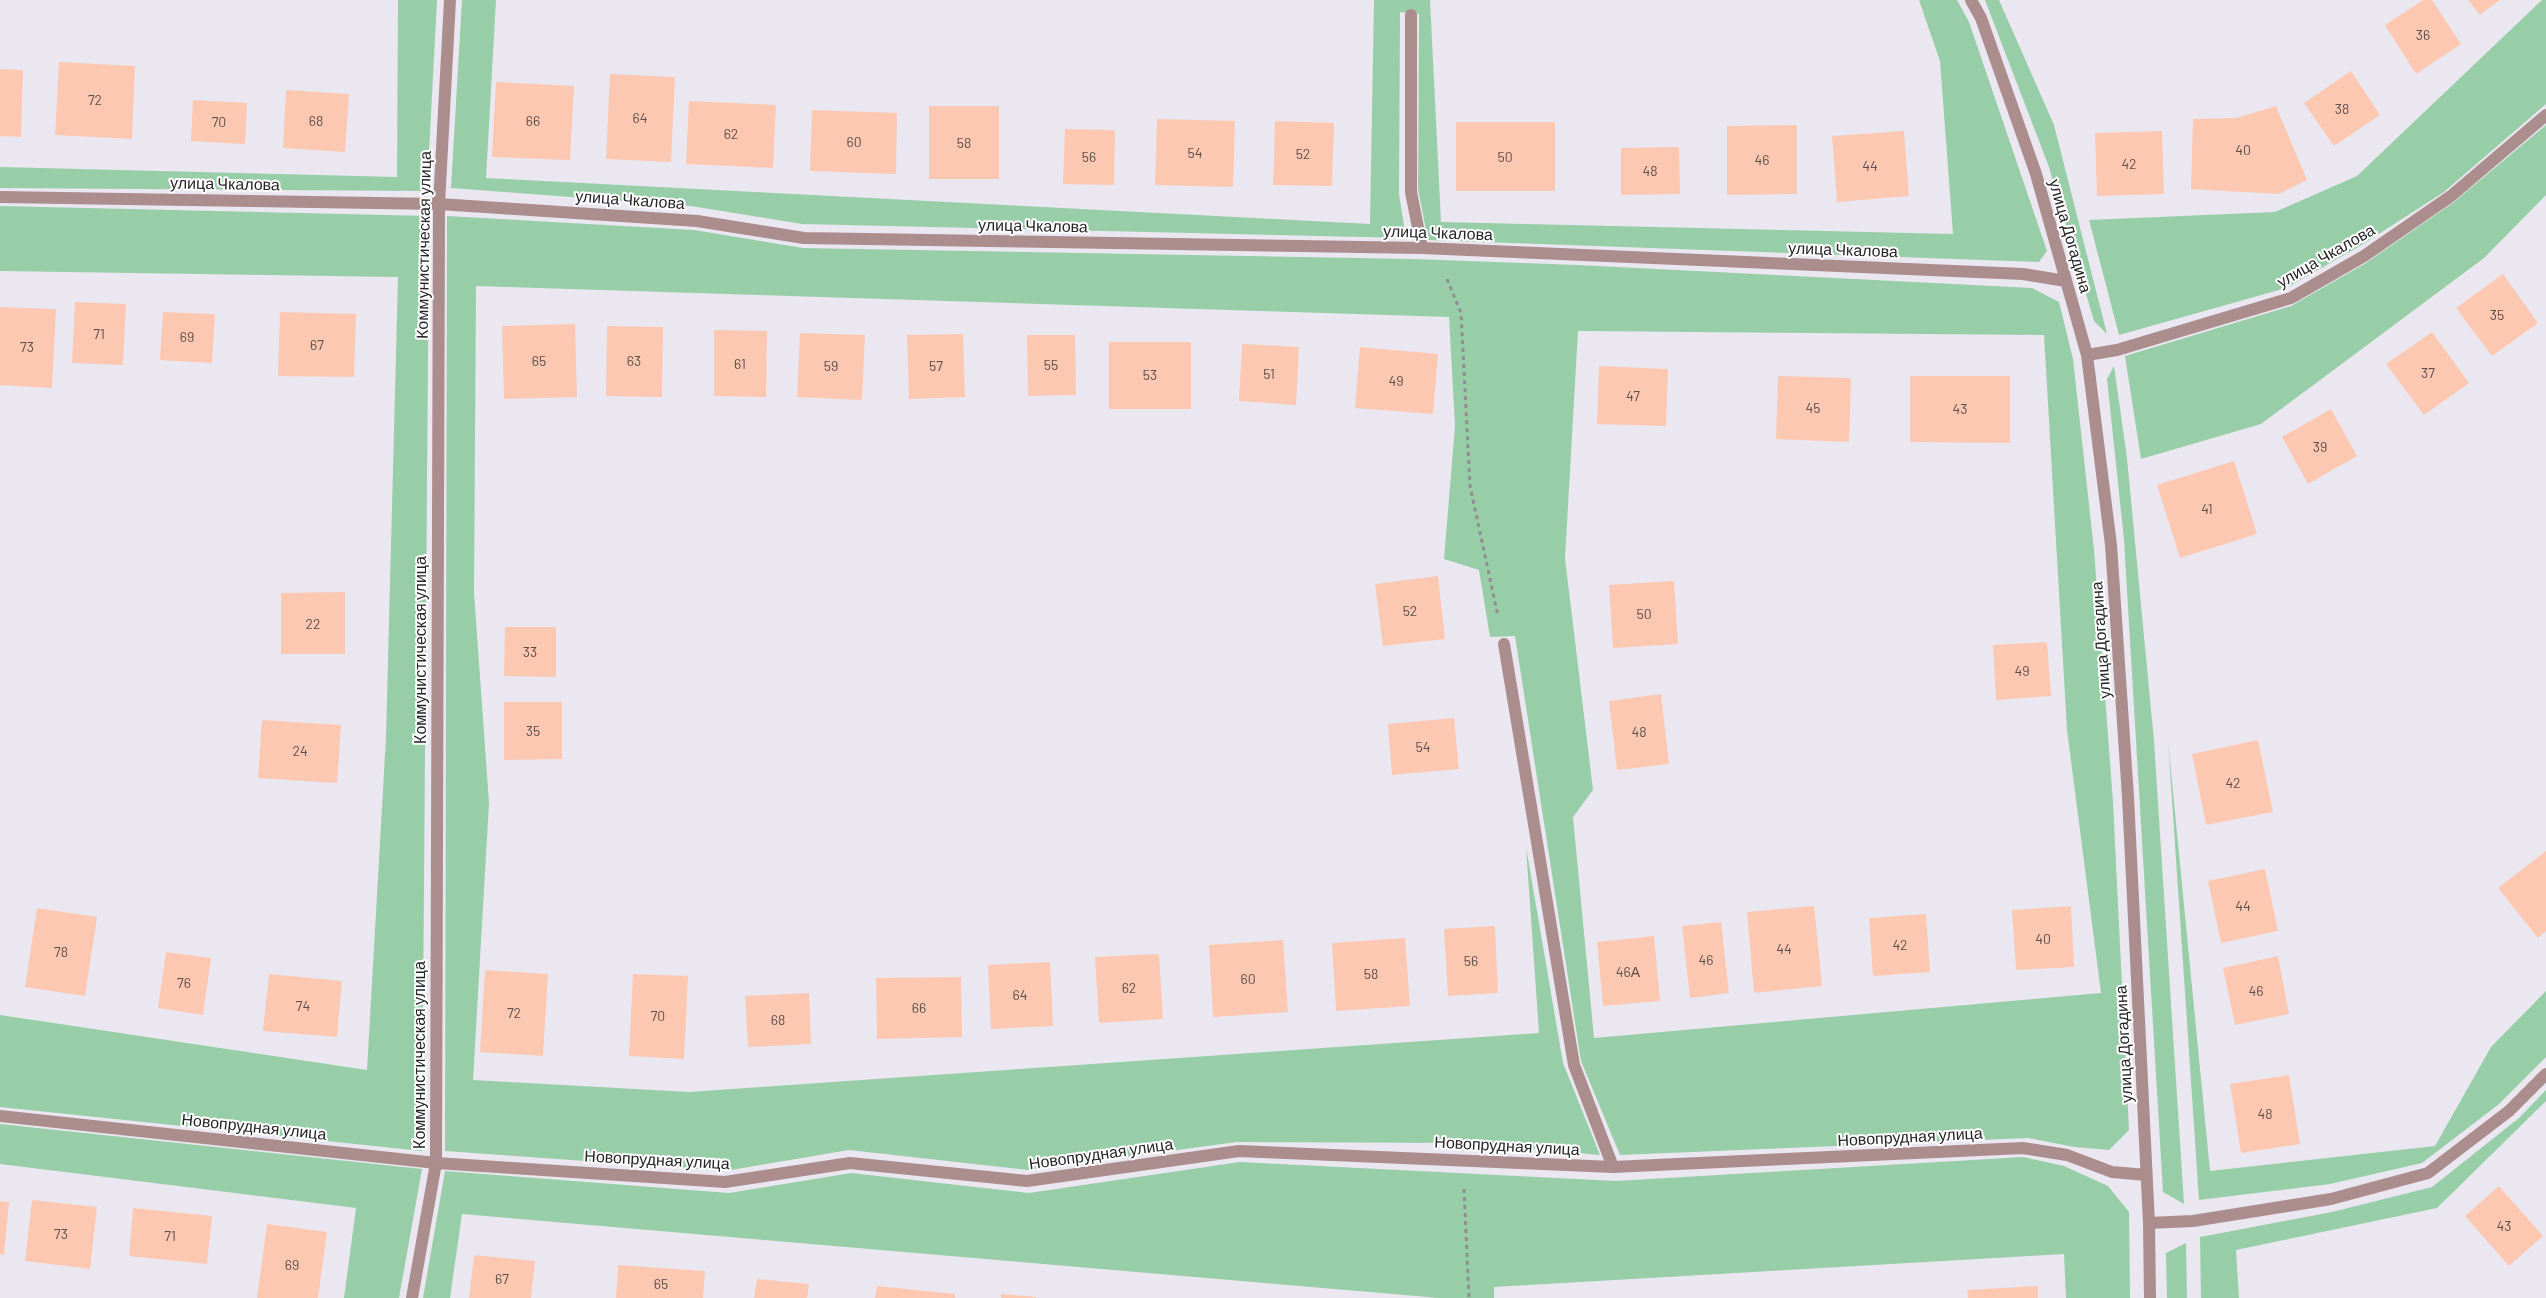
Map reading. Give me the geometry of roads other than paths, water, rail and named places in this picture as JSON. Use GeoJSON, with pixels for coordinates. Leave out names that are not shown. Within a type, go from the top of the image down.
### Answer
{"type":"FeatureCollection","features":[{"type":"Feature","properties":{"kind":"street","name":"Коммунистическая улица"},"geometry":{"type":"LineString","coordinates":[[412,1298],[436,1163],[439,204],[450,0]]}},
{"type":"Feature","properties":{"kind":"street","name":"улица Догадина"},"geometry":{"type":"LineString","coordinates":[[1971,0],[1981,18],[2036,174],[2087,355],[2111,545],[2128,797],[2149,1223],[2150,1298]]}},
{"type":"Feature","properties":{"kind":"street"},"geometry":{"type":"LineString","coordinates":[[1411,15],[1411,192],[1422,248]]}},
{"type":"Feature","properties":{"kind":"street","name":"улица Чкалова"},"geometry":{"type":"LineString","coordinates":[[2087,355],[2117,350],[2291,298],[2364,256],[2451,196],[2546,116]]}},
{"type":"Feature","properties":{"kind":"street","name":"улица Чкалова"},"geometry":{"type":"LineString","coordinates":[[0,197],[439,204],[697,221],[804,238],[1422,248],[2023,274],[2066,281]]}},
{"type":"Feature","properties":{"kind":"street"},"geometry":{"type":"LineString","coordinates":[[1504,644],[1574,1065],[1613,1167]]}},
{"type":"Feature","properties":{"kind":"street"},"geometry":{"type":"LineString","coordinates":[[2149,1223],[2193,1221],[2331,1199],[2428,1173],[2509,1111],[2546,1074]]}},
{"type":"Feature","properties":{"kind":"street","name":"Новопрудная улица"},"geometry":{"type":"LineString","coordinates":[[0,1116],[436,1163],[725,1182],[850,1163],[1027,1181],[1239,1152],[1613,1167],[2023,1148],[2067,1155],[2112,1172],[2146,1175]]}}]}
